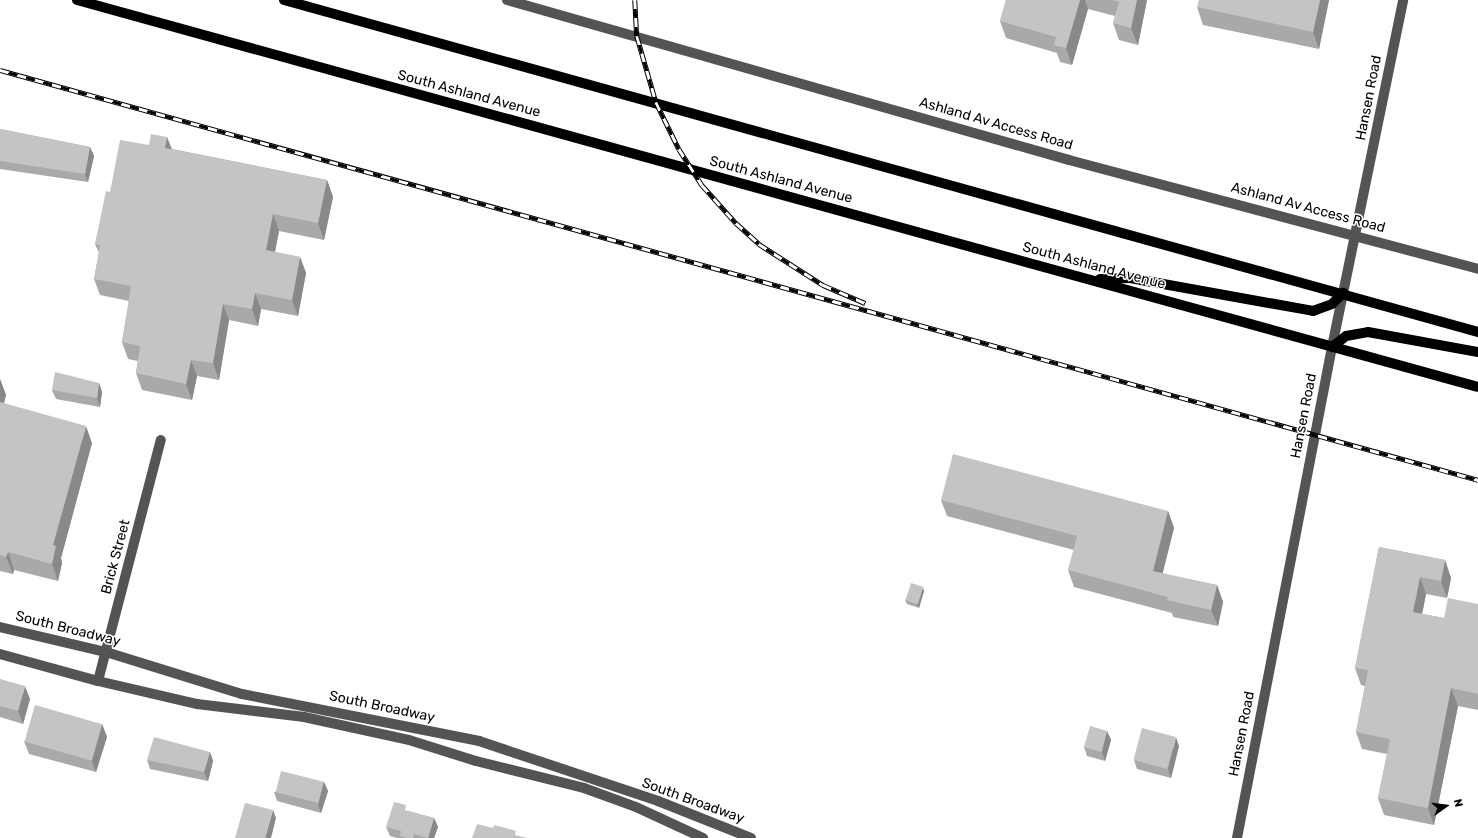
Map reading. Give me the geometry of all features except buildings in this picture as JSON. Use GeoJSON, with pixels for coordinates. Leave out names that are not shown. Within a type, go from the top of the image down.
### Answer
{"type":"FeatureCollection","features":[{"type":"Feature","properties":{"kind":"main road","name":"South Ashland Avenue"},"geometry":{"type":"LineString","coordinates":[[77,0],[1478,387]]}},
{"type":"Feature","properties":{"kind":"main road"},"geometry":{"type":"LineString","coordinates":[[284,0],[1343,293],[1478,332]]}},
{"type":"Feature","properties":{"kind":"main road"},"geometry":{"type":"LineString","coordinates":[[1090,280],[1130,278],[1313,311],[1332,304],[1343,293]]}},
{"type":"Feature","properties":{"kind":"main road"},"geometry":{"type":"LineString","coordinates":[[1332,347],[1346,336],[1368,332],[1478,352]]}},
{"type":"Feature","properties":{"kind":"street","name":"Ashland Av Access Road"},"geometry":{"type":"LineString","coordinates":[[507,0],[1069,160],[1356,234],[1478,269]]}},
{"type":"Feature","properties":{"kind":"street","name":"Hansen Road"},"geometry":{"type":"LineString","coordinates":[[1237,838],[1332,347],[1403,0]]}},
{"type":"Feature","properties":{"kind":"street","name":"Brick Street"},"geometry":{"type":"LineString","coordinates":[[98,681],[161,440]]}},
{"type":"Feature","properties":{"kind":"street","name":"South Broadway"},"geometry":{"type":"LineString","coordinates":[[0,627],[106,652],[242,694],[479,741],[664,804],[751,838]]}},
{"type":"Feature","properties":{"kind":"street","name":"South Broadway"},"geometry":{"type":"LineString","coordinates":[[0,654],[98,681],[197,704],[304,717],[409,740],[476,760],[584,788],[636,807],[703,838]]}},
{"type":"Feature","properties":{"kind":"railway"},"geometry":{"type":"LineString","coordinates":[[635,0],[637,36],[656,102],[679,149],[702,185],[736,223],[759,244],[823,285],[865,303]]}},
{"type":"Feature","properties":{"kind":"railway"},"geometry":{"type":"LineString","coordinates":[[0,70],[1478,480]]}}]}
